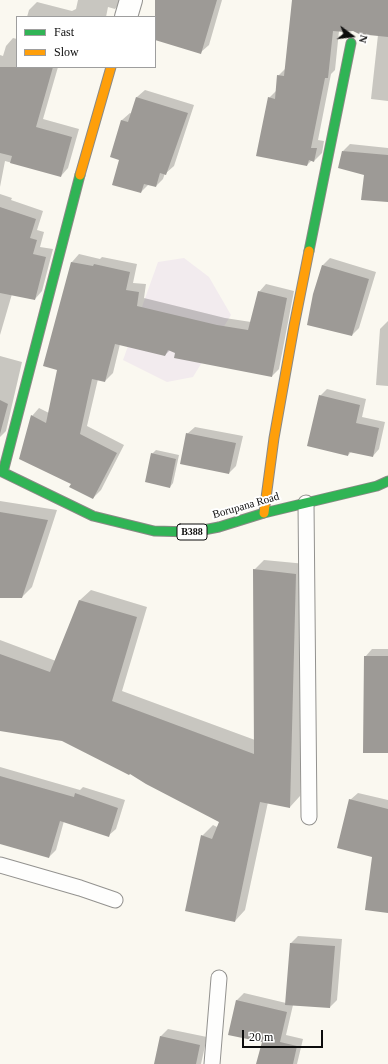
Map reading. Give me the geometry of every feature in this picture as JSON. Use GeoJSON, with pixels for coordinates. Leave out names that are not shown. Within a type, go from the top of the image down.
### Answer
{"type":"FeatureCollection","features":[{"type":"Feature","properties":{"kind":"street"},"geometry":{"type":"LineString","coordinates":[[126,16],[131,0]]}},
{"type":"Feature","properties":{"kind":"street"},"geometry":{"type":"LineString","coordinates":[[264,512],[274,438],[294,326],[351,43]]}},
{"type":"Feature","properties":{"kind":"street"},"geometry":{"type":"LineString","coordinates":[[1,472],[85,157],[111,68]]}},
{"type":"Feature","properties":{"kind":"street","name":"Borupana Road"},"geometry":{"type":"LineString","coordinates":[[1,472],[93,516],[154,531],[193,532],[219,527],[264,512],[352,493],[377,486],[388,480]]}},
{"type":"Feature","properties":{"kind":"lane"},"geometry":{"type":"LineString","coordinates":[[306,503],[309,817]]}},
{"type":"Feature","properties":{"kind":"lane"},"geometry":{"type":"LineString","coordinates":[[0,866],[80,888],[115,900]]}},
{"type":"Feature","properties":{"kind":"lane"},"geometry":{"type":"LineString","coordinates":[[212,1064],[219,978]]}},
{"type":"Feature","properties":{"kind":"shaded area"},"geometry":{"type":"Polygon","coordinates":[[[184,258],[209,277],[231,315],[193,377],[167,382],[123,360],[158,262],[184,258]]]}},
{"type":"Feature","properties":{"kind":"building"},"geometry":{"type":"Polygon","coordinates":[[[155,0],[217,0],[201,54],[156,40],[155,0]]]}},
{"type":"Feature","properties":{"kind":"building"},"geometry":{"type":"Polygon","coordinates":[[[292,0],[388,0],[388,37],[359,34],[353,31],[333,31],[328,78],[325,78],[311,148],[317,148],[314,162],[309,160],[307,166],[256,156],[268,97],[275,99],[277,75],[284,76],[292,0]]]}},
{"type":"Feature","properties":{"kind":"building"},"geometry":{"type":"Polygon","coordinates":[[[0,67],[53,68],[36,127],[72,137],[61,177],[10,163],[12,156],[0,153],[0,67]]]}},
{"type":"Feature","properties":{"kind":"building"},"geometry":{"type":"Polygon","coordinates":[[[136,97],[188,113],[166,175],[160,173],[156,187],[144,184],[141,193],[112,185],[119,160],[110,157],[121,120],[128,122],[136,97]]]}},
{"type":"Feature","properties":{"kind":"building"},"geometry":{"type":"Polygon","coordinates":[[[342,151],[388,155],[388,202],[361,200],[364,175],[338,168],[342,151]]]}},
{"type":"Feature","properties":{"kind":"building"},"geometry":{"type":"Polygon","coordinates":[[[0,207],[36,219],[30,238],[37,240],[33,254],[46,257],[35,300],[0,293],[0,207]]]}},
{"type":"Feature","properties":{"kind":"building"},"geometry":{"type":"Polygon","coordinates":[[[71,262],[93,266],[94,264],[130,272],[126,290],[139,292],[137,306],[217,325],[248,330],[258,291],[287,298],[272,377],[174,358],[175,353],[168,350],[165,356],[115,344],[105,382],[92,379],[80,434],[117,453],[93,499],[69,487],[71,484],[19,459],[31,415],[46,423],[57,370],[43,366],[71,262]]]}},
{"type":"Feature","properties":{"kind":"building"},"geometry":{"type":"Polygon","coordinates":[[[322,265],[369,279],[352,336],[307,325],[313,294],[322,265]]]}},
{"type":"Feature","properties":{"kind":"building"},"geometry":{"type":"Polygon","coordinates":[[[319,395],[360,405],[356,423],[379,428],[373,457],[349,452],[348,456],[307,446],[319,395]]]}},
{"type":"Feature","properties":{"kind":"building"},"geometry":{"type":"Polygon","coordinates":[[[0,400],[8,404],[0,434],[0,400]]]}},
{"type":"Feature","properties":{"kind":"building"},"geometry":{"type":"Polygon","coordinates":[[[186,433],[236,443],[229,474],[180,464],[186,433]]]}},
{"type":"Feature","properties":{"kind":"building"},"geometry":{"type":"Polygon","coordinates":[[[151,453],[176,459],[170,488],[145,482],[151,453]]]}},
{"type":"Feature","properties":{"kind":"building"},"geometry":{"type":"Polygon","coordinates":[[[0,512],[48,520],[22,598],[0,598],[0,512]]]}},
{"type":"Feature","properties":{"kind":"building"},"geometry":{"type":"Polygon","coordinates":[[[253,569],[296,574],[290,808],[260,802],[235,922],[185,911],[201,835],[212,839],[219,822],[146,784],[130,774],[129,775],[62,741],[0,731],[0,654],[50,672],[79,600],[137,617],[112,701],[254,754],[253,569]]]}},
{"type":"Feature","properties":{"kind":"building"},"geometry":{"type":"Polygon","coordinates":[[[364,656],[388,656],[388,753],[363,753],[364,656]]]}},
{"type":"Feature","properties":{"kind":"building"},"geometry":{"type":"Polygon","coordinates":[[[0,776],[74,797],[75,793],[118,808],[109,837],[60,821],[49,858],[0,844],[0,776]]]}},
{"type":"Feature","properties":{"kind":"building"},"geometry":{"type":"Polygon","coordinates":[[[349,799],[388,809],[388,913],[365,910],[372,857],[337,848],[349,799]]]}},
{"type":"Feature","properties":{"kind":"building"},"geometry":{"type":"Polygon","coordinates":[[[290,943],[335,946],[330,1008],[285,1005],[290,943]]]}},
{"type":"Feature","properties":{"kind":"building"},"geometry":{"type":"Polygon","coordinates":[[[236,1000],[287,1012],[280,1042],[297,1046],[293,1064],[256,1064],[262,1042],[228,1035],[236,1000]]]}},
{"type":"Feature","properties":{"kind":"building"},"geometry":{"type":"Polygon","coordinates":[[[160,1036],[200,1045],[196,1064],[154,1064],[160,1036]]]}},
{"type":"Feature","properties":{"kind":"traffic: fast"},"geometry":{"type":"LineString","coordinates":[[309,251],[351,43]]}},
{"type":"Feature","properties":{"kind":"traffic: fast"},"geometry":{"type":"LineString","coordinates":[[3,472],[80,175]]}},
{"type":"Feature","properties":{"kind":"traffic: fast"},"geometry":{"type":"LineString","coordinates":[[0,471],[93,516],[154,531],[193,532],[219,527],[264,513],[377,486],[388,481]]}},
{"type":"Feature","properties":{"kind":"traffic: slow"},"geometry":{"type":"LineString","coordinates":[[80,175],[111,68]]}},
{"type":"Feature","properties":{"kind":"traffic: slow"},"geometry":{"type":"LineString","coordinates":[[264,513],[274,438],[309,251]]}}]}
